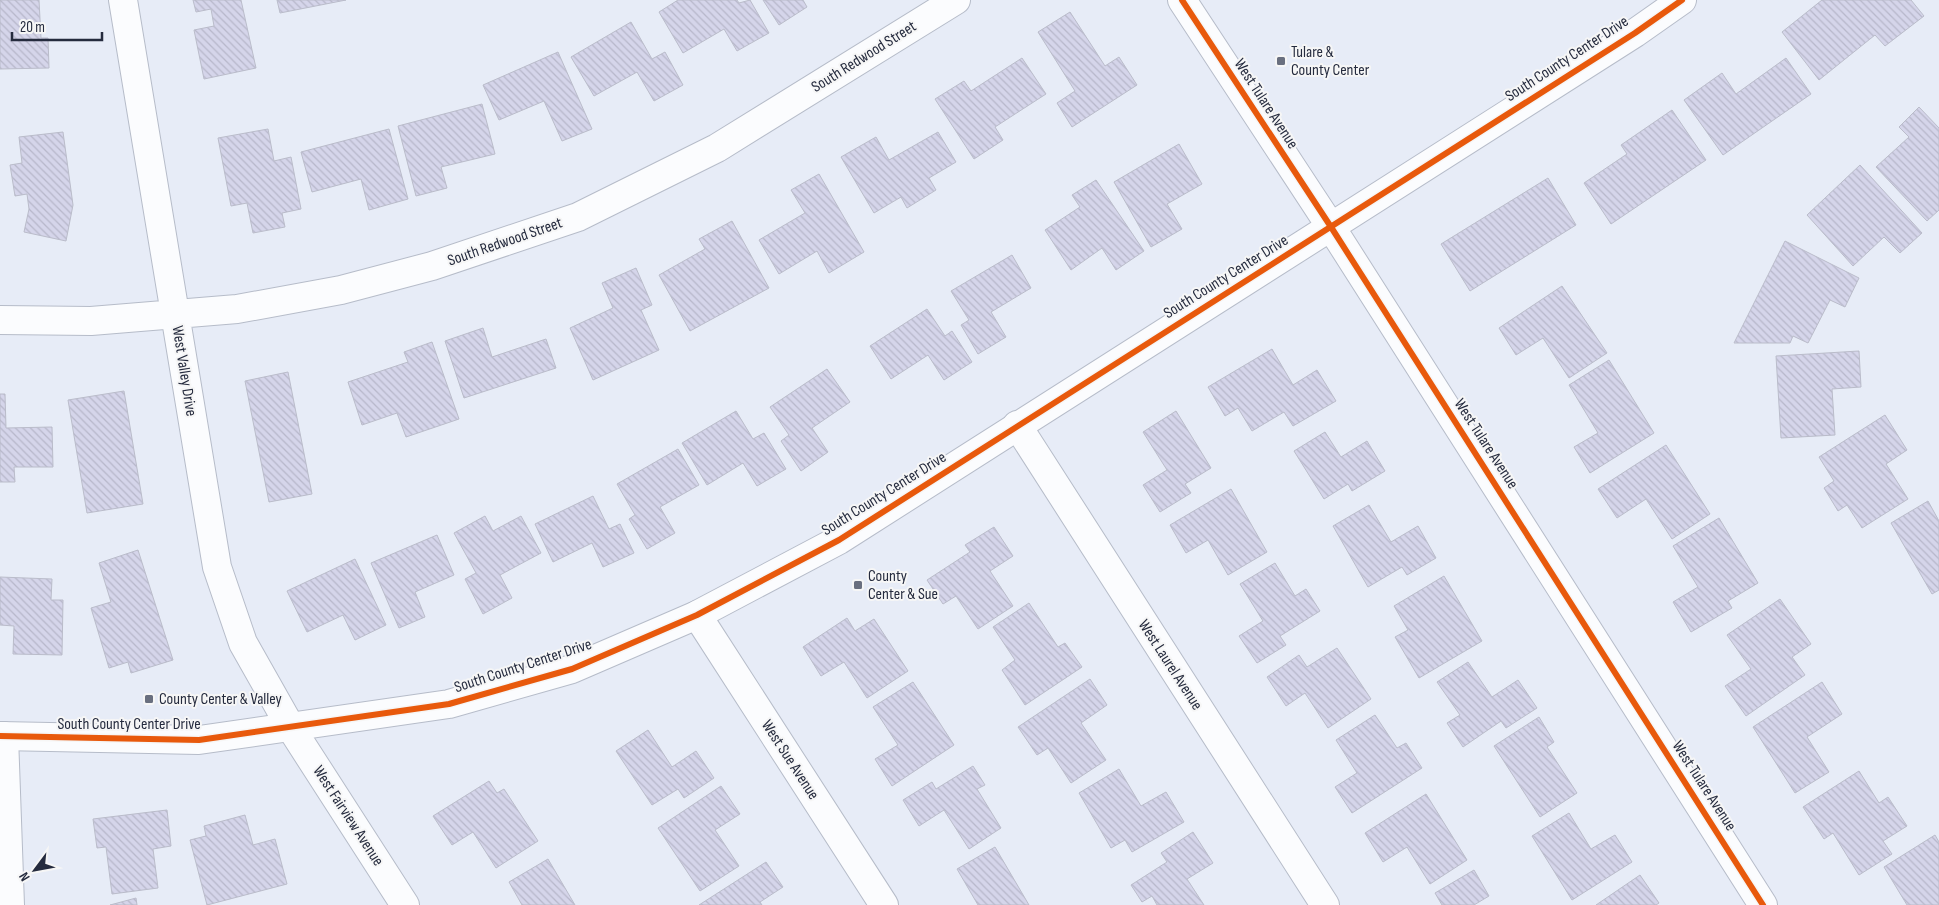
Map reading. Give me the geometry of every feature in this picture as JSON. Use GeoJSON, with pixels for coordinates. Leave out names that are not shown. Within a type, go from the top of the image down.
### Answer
{"type":"FeatureCollection","features":[{"type":"Feature","properties":{"kind":"street","name":"West Valley Drive"},"geometry":{"type":"LineString","coordinates":[[123,0],[217,567],[243,642],[290,728]]}},
{"type":"Feature","properties":{"kind":"street","name":"South Redwood Street"},"geometry":{"type":"LineString","coordinates":[[0,320],[91,321],[237,309],[341,290],[432,266],[578,217],[717,148],[956,0]]}},
{"type":"Feature","properties":{"kind":"street","name":"West Tulare Avenue"},"geometry":{"type":"LineString","coordinates":[[1182,0],[1331,227],[1764,905]]}},
{"type":"Feature","properties":{"kind":"street","name":"South County Center Drive"},"geometry":{"type":"LineString","coordinates":[[2,736],[199,740],[449,704],[572,669],[697,615],[839,540],[1635,33],[1682,0]]}},
{"type":"Feature","properties":{"kind":"street","name":"West Laurel Avenue"},"geometry":{"type":"LineString","coordinates":[[1017,425],[1324,905]]}},
{"type":"Feature","properties":{"kind":"street","name":"West Sue Avenue"},"geometry":{"type":"LineString","coordinates":[[697,615],[884,905]]}},
{"type":"Feature","properties":{"kind":"street","name":"West Fairview Avenue"},"geometry":{"type":"LineString","coordinates":[[290,728],[404,905]]}},
{"type":"Feature","properties":{"kind":"street"},"geometry":{"type":"LineString","coordinates":[[2,736],[10,905]]}},
{"type":"Feature","properties":{"kind":"building"},"geometry":{"type":"Polygon","coordinates":[[[0,0],[39,0],[41,38],[48,38],[49,68],[0,69],[0,0]]]}},
{"type":"Feature","properties":{"kind":"building"},"geometry":{"type":"Polygon","coordinates":[[[193,0],[241,0],[256,68],[204,79],[194,30],[214,26],[211,9],[196,12],[193,0]]]}},
{"type":"Feature","properties":{"kind":"building"},"geometry":{"type":"Polygon","coordinates":[[[277,0],[346,0],[280,13],[277,0]]]}},
{"type":"Feature","properties":{"kind":"building"},"geometry":{"type":"Polygon","coordinates":[[[678,0],[737,0],[739,3],[750,0],[769,33],[737,51],[724,29],[683,53],[659,12],[678,0]]]}},
{"type":"Feature","properties":{"kind":"building"},"geometry":{"type":"Polygon","coordinates":[[[763,0],[803,0],[807,7],[779,25],[763,0]]]}},
{"type":"Feature","properties":{"kind":"building"},"geometry":{"type":"Polygon","coordinates":[[[1822,0],[1911,0],[1924,16],[1885,46],[1875,35],[1819,80],[1782,32],[1822,0]]]}},
{"type":"Feature","properties":{"kind":"building"},"geometry":{"type":"Polygon","coordinates":[[[1070,12],[1105,66],[1119,57],[1137,85],[1072,127],[1057,103],[1075,91],[1038,32],[1070,12]]]}},
{"type":"Feature","properties":{"kind":"building"},"geometry":{"type":"Polygon","coordinates":[[[631,22],[652,59],[665,52],[683,85],[654,101],[637,72],[594,96],[571,57],[631,22]]]}},
{"type":"Feature","properties":{"kind":"building"},"geometry":{"type":"Polygon","coordinates":[[[558,52],[592,129],[562,141],[544,101],[499,120],[483,85],[558,52]]]}},
{"type":"Feature","properties":{"kind":"building"},"geometry":{"type":"Polygon","coordinates":[[[1022,58],[1046,94],[995,127],[1003,140],[974,159],[935,99],[964,81],[971,91],[1022,58]]]}},
{"type":"Feature","properties":{"kind":"building"},"geometry":{"type":"Polygon","coordinates":[[[1786,58],[1811,94],[1723,155],[1684,100],[1722,73],[1736,94],[1786,58]]]}},
{"type":"Feature","properties":{"kind":"building"},"geometry":{"type":"Polygon","coordinates":[[[482,104],[495,154],[441,167],[447,188],[416,196],[398,126],[482,104]]]}},
{"type":"Feature","properties":{"kind":"building"},"geometry":{"type":"Polygon","coordinates":[[[1919,107],[1939,128],[1939,210],[1927,221],[1876,167],[1909,137],[1899,127],[1919,107]]]}},
{"type":"Feature","properties":{"kind":"building"},"geometry":{"type":"Polygon","coordinates":[[[1672,110],[1706,160],[1611,224],[1584,183],[1627,154],[1621,145],[1672,110]]]}},
{"type":"Feature","properties":{"kind":"building"},"geometry":{"type":"Polygon","coordinates":[[[268,129],[274,161],[291,157],[301,209],[282,213],[285,227],[253,233],[247,203],[231,206],[218,138],[268,129]]]}},
{"type":"Feature","properties":{"kind":"building"},"geometry":{"type":"Polygon","coordinates":[[[389,129],[408,199],[369,210],[361,179],[312,192],[301,152],[389,129]]]}},
{"type":"Feature","properties":{"kind":"building"},"geometry":{"type":"Polygon","coordinates":[[[63,132],[73,205],[66,241],[24,232],[29,209],[27,194],[15,196],[10,165],[22,163],[19,137],[63,132]]]}},
{"type":"Feature","properties":{"kind":"building"},"geometry":{"type":"Polygon","coordinates":[[[938,132],[956,162],[929,178],[936,190],[907,208],[901,197],[874,213],[841,157],[876,137],[889,160],[938,132]]]}},
{"type":"Feature","properties":{"kind":"building"},"geometry":{"type":"Polygon","coordinates":[[[1179,144],[1202,184],[1167,204],[1182,229],[1151,247],[1114,182],[1179,144]]]}},
{"type":"Feature","properties":{"kind":"building"},"geometry":{"type":"Polygon","coordinates":[[[1860,165],[1922,233],[1900,253],[1884,237],[1853,266],[1807,215],[1860,165]]]}},
{"type":"Feature","properties":{"kind":"building"},"geometry":{"type":"Polygon","coordinates":[[[819,174],[864,252],[829,273],[817,251],[779,274],[759,240],[805,213],[791,190],[819,174]]]}},
{"type":"Feature","properties":{"kind":"building"},"geometry":{"type":"Polygon","coordinates":[[[1548,178],[1576,225],[1470,291],[1441,244],[1548,178]]]}},
{"type":"Feature","properties":{"kind":"building"},"geometry":{"type":"Polygon","coordinates":[[[1096,180],[1144,251],[1116,270],[1102,248],[1071,270],[1045,230],[1080,207],[1072,195],[1096,180]]]}},
{"type":"Feature","properties":{"kind":"building"},"geometry":{"type":"Polygon","coordinates":[[[732,221],[769,288],[690,331],[659,275],[705,249],[699,239],[732,221]]]}},
{"type":"Feature","properties":{"kind":"building"},"geometry":{"type":"Polygon","coordinates":[[[1785,241],[1859,278],[1845,307],[1830,300],[1808,343],[1793,336],[1790,343],[1734,343],[1785,241]]]}},
{"type":"Feature","properties":{"kind":"building"},"geometry":{"type":"Polygon","coordinates":[[[1012,255],[1031,288],[991,312],[1006,337],[978,354],[961,325],[969,320],[951,291],[1012,255]]]}},
{"type":"Feature","properties":{"kind":"building"},"geometry":{"type":"Polygon","coordinates":[[[636,268],[652,305],[641,310],[659,350],[593,380],[570,328],[613,308],[602,283],[636,268]]]}},
{"type":"Feature","properties":{"kind":"building"},"geometry":{"type":"Polygon","coordinates":[[[1562,286],[1607,353],[1569,378],[1543,338],[1516,355],[1499,328],[1562,286]]]}},
{"type":"Feature","properties":{"kind":"building"},"geometry":{"type":"Polygon","coordinates":[[[927,309],[945,336],[952,331],[972,362],[944,380],[928,355],[891,379],[870,346],[927,309]]]}},
{"type":"Feature","properties":{"kind":"building"},"geometry":{"type":"Polygon","coordinates":[[[483,328],[492,357],[546,339],[556,368],[464,398],[445,341],[483,328]]]}},
{"type":"Feature","properties":{"kind":"building"},"geometry":{"type":"Polygon","coordinates":[[[432,342],[459,419],[406,437],[397,413],[362,425],[348,382],[408,362],[404,352],[432,342]]]}},
{"type":"Feature","properties":{"kind":"building"},"geometry":{"type":"Polygon","coordinates":[[[1272,349],[1293,385],[1317,370],[1336,401],[1293,426],[1284,412],[1252,431],[1238,408],[1225,416],[1208,387],[1272,349]]]}},
{"type":"Feature","properties":{"kind":"building"},"geometry":{"type":"Polygon","coordinates":[[[1859,351],[1861,387],[1832,389],[1835,435],[1781,438],[1776,356],[1859,351]]]}},
{"type":"Feature","properties":{"kind":"building"},"geometry":{"type":"Polygon","coordinates":[[[1609,360],[1654,433],[1590,473],[1574,447],[1598,433],[1569,385],[1609,360]]]}},
{"type":"Feature","properties":{"kind":"building"},"geometry":{"type":"Polygon","coordinates":[[[827,369],[850,402],[812,428],[828,452],[801,471],[781,441],[789,435],[770,407],[827,369]]]}},
{"type":"Feature","properties":{"kind":"building"},"geometry":{"type":"Polygon","coordinates":[[[288,372],[312,494],[269,502],[245,381],[288,372]]]}},
{"type":"Feature","properties":{"kind":"building"},"geometry":{"type":"Polygon","coordinates":[[[124,391],[143,504],[87,513],[68,400],[124,391]]]}},
{"type":"Feature","properties":{"kind":"building"},"geometry":{"type":"Polygon","coordinates":[[[0,394],[5,394],[6,428],[52,427],[53,467],[14,467],[15,482],[0,482],[0,394]]]}},
{"type":"Feature","properties":{"kind":"building"},"geometry":{"type":"Polygon","coordinates":[[[736,411],[753,439],[764,433],[786,469],[757,486],[743,463],[707,485],[682,443],[736,411]]]}},
{"type":"Feature","properties":{"kind":"building"},"geometry":{"type":"Polygon","coordinates":[[[1176,411],[1211,468],[1185,484],[1191,493],[1160,512],[1143,485],[1167,470],[1143,432],[1176,411]]]}},
{"type":"Feature","properties":{"kind":"building"},"geometry":{"type":"Polygon","coordinates":[[[1885,415],[1907,450],[1886,464],[1908,499],[1862,528],[1847,505],[1838,511],[1824,488],[1834,481],[1819,457],[1885,415]]]}},
{"type":"Feature","properties":{"kind":"building"},"geometry":{"type":"Polygon","coordinates":[[[1325,432],[1341,457],[1367,441],[1385,471],[1352,491],[1348,484],[1324,499],[1294,451],[1325,432]]]}},
{"type":"Feature","properties":{"kind":"building"},"geometry":{"type":"Polygon","coordinates":[[[1666,445],[1710,514],[1672,539],[1646,499],[1617,518],[1598,489],[1666,445]]]}},
{"type":"Feature","properties":{"kind":"building"},"geometry":{"type":"Polygon","coordinates":[[[678,449],[699,485],[660,507],[675,533],[647,549],[629,519],[635,515],[617,484],[678,449]]]}},
{"type":"Feature","properties":{"kind":"building"},"geometry":{"type":"Polygon","coordinates":[[[1231,489],[1267,552],[1228,575],[1208,540],[1186,553],[1170,525],[1231,489]]]}},
{"type":"Feature","properties":{"kind":"building"},"geometry":{"type":"Polygon","coordinates":[[[593,496],[609,529],[620,524],[634,553],[603,567],[592,543],[553,562],[535,524],[593,496]]]}},
{"type":"Feature","properties":{"kind":"building"},"geometry":{"type":"Polygon","coordinates":[[[1928,501],[1939,521],[1939,590],[1932,594],[1891,523],[1928,501]]]}},
{"type":"Feature","properties":{"kind":"building"},"geometry":{"type":"Polygon","coordinates":[[[1369,505],[1391,542],[1418,526],[1436,558],[1407,575],[1402,567],[1368,587],[1333,526],[1369,505]]]}},
{"type":"Feature","properties":{"kind":"building"},"geometry":{"type":"Polygon","coordinates":[[[485,516],[493,531],[521,516],[541,553],[500,575],[512,598],[483,614],[465,579],[476,573],[454,533],[485,516]]]}},
{"type":"Feature","properties":{"kind":"building"},"geometry":{"type":"Polygon","coordinates":[[[1719,518],[1758,583],[1728,601],[1732,608],[1691,632],[1673,602],[1698,587],[1673,546],[1719,518]]]}},
{"type":"Feature","properties":{"kind":"building"},"geometry":{"type":"Polygon","coordinates":[[[994,527],[1013,556],[990,571],[1013,606],[978,629],[956,596],[943,604],[927,580],[970,552],[965,545],[994,527]]]}},
{"type":"Feature","properties":{"kind":"building"},"geometry":{"type":"Polygon","coordinates":[[[437,535],[454,575],[415,592],[425,617],[399,628],[371,563],[437,535]]]}},
{"type":"Feature","properties":{"kind":"building"},"geometry":{"type":"Polygon","coordinates":[[[138,550],[173,660],[131,673],[128,662],[109,668],[91,608],[111,602],[99,563],[138,550]]]}},
{"type":"Feature","properties":{"kind":"building"},"geometry":{"type":"Polygon","coordinates":[[[355,559],[386,625],[355,640],[343,615],[307,632],[287,591],[355,559]]]}},
{"type":"Feature","properties":{"kind":"building"},"geometry":{"type":"Polygon","coordinates":[[[1275,563],[1295,596],[1306,589],[1320,611],[1280,636],[1286,645],[1257,663],[1239,636],[1263,621],[1240,584],[1275,563]]]}},
{"type":"Feature","properties":{"kind":"building"},"geometry":{"type":"Polygon","coordinates":[[[1444,576],[1482,641],[1419,678],[1395,637],[1408,630],[1394,606],[1444,576]]]}},
{"type":"Feature","properties":{"kind":"building"},"geometry":{"type":"Polygon","coordinates":[[[0,577],[52,579],[51,600],[63,600],[62,655],[13,654],[14,626],[0,625],[0,577]]]}},
{"type":"Feature","properties":{"kind":"building"},"geometry":{"type":"Polygon","coordinates":[[[1780,599],[1811,644],[1792,657],[1805,675],[1746,716],[1725,686],[1751,669],[1727,635],[1780,599]]]}},
{"type":"Feature","properties":{"kind":"building"},"geometry":{"type":"Polygon","coordinates":[[[1029,603],[1058,647],[1065,643],[1082,667],[1025,705],[1002,670],[1015,660],[993,627],[1029,603]]]}},
{"type":"Feature","properties":{"kind":"building"},"geometry":{"type":"Polygon","coordinates":[[[847,618],[855,631],[874,619],[908,671],[867,698],[844,662],[821,676],[803,647],[847,618]]]}},
{"type":"Feature","properties":{"kind":"building"},"geometry":{"type":"Polygon","coordinates":[[[1337,648],[1371,699],[1328,728],[1305,693],[1286,706],[1267,677],[1299,655],[1307,667],[1337,648]]]}},
{"type":"Feature","properties":{"kind":"building"},"geometry":{"type":"Polygon","coordinates":[[[1468,662],[1492,697],[1518,680],[1537,708],[1506,728],[1501,721],[1463,747],[1447,723],[1460,715],[1437,682],[1468,662]]]}},
{"type":"Feature","properties":{"kind":"building"},"geometry":{"type":"Polygon","coordinates":[[[1090,679],[1107,705],[1081,723],[1106,760],[1071,783],[1048,748],[1037,755],[1018,727],[1090,679]]]}},
{"type":"Feature","properties":{"kind":"building"},"geometry":{"type":"Polygon","coordinates":[[[913,682],[954,745],[892,786],[875,759],[898,745],[873,707],[913,682]]]}},
{"type":"Feature","properties":{"kind":"building"},"geometry":{"type":"Polygon","coordinates":[[[1822,682],[1842,714],[1807,737],[1829,772],[1795,793],[1753,727],[1822,682]]]}},
{"type":"Feature","properties":{"kind":"building"},"geometry":{"type":"Polygon","coordinates":[[[1375,715],[1397,748],[1406,743],[1422,768],[1352,813],[1335,787],[1357,773],[1336,740],[1375,715]]]}},
{"type":"Feature","properties":{"kind":"building"},"geometry":{"type":"Polygon","coordinates":[[[1539,717],[1554,742],[1547,747],[1577,793],[1540,817],[1494,746],[1539,717]]]}},
{"type":"Feature","properties":{"kind":"building"},"geometry":{"type":"Polygon","coordinates":[[[648,730],[672,767],[696,751],[714,778],[684,798],[678,789],[652,805],[616,751],[648,730]]]}},
{"type":"Feature","properties":{"kind":"building"},"geometry":{"type":"Polygon","coordinates":[[[973,766],[985,785],[977,789],[1001,828],[969,849],[944,810],[919,826],[903,800],[932,782],[936,789],[973,766]]]}},
{"type":"Feature","properties":{"kind":"building"},"geometry":{"type":"Polygon","coordinates":[[[1119,769],[1141,806],[1166,792],[1184,822],[1132,852],[1125,840],[1111,848],[1079,793],[1119,769]]]}},
{"type":"Feature","properties":{"kind":"building"},"geometry":{"type":"Polygon","coordinates":[[[1859,771],[1879,803],[1888,797],[1907,826],[1883,841],[1892,854],[1859,875],[1833,833],[1824,839],[1803,807],[1859,771]]]}},
{"type":"Feature","properties":{"kind":"building"},"geometry":{"type":"Polygon","coordinates":[[[489,781],[497,793],[504,789],[538,841],[496,868],[473,832],[452,845],[433,816],[489,781]]]}},
{"type":"Feature","properties":{"kind":"building"},"geometry":{"type":"Polygon","coordinates":[[[721,786],[740,814],[715,830],[739,866],[700,891],[658,828],[721,786]]]}},
{"type":"Feature","properties":{"kind":"building"},"geometry":{"type":"Polygon","coordinates":[[[1426,794],[1467,860],[1430,884],[1407,847],[1383,862],[1365,833],[1426,794]]]}},
{"type":"Feature","properties":{"kind":"building"},"geometry":{"type":"Polygon","coordinates":[[[167,810],[171,846],[153,849],[158,888],[112,894],[106,847],[97,848],[93,819],[167,810]]]}},
{"type":"Feature","properties":{"kind":"building"},"geometry":{"type":"Polygon","coordinates":[[[1569,813],[1591,849],[1615,835],[1632,862],[1572,900],[1532,836],[1569,813]]]}},
{"type":"Feature","properties":{"kind":"building"},"geometry":{"type":"Polygon","coordinates":[[[245,815],[253,845],[275,839],[287,884],[207,905],[190,840],[206,836],[204,826],[245,815]]]}},
{"type":"Feature","properties":{"kind":"building"},"geometry":{"type":"Polygon","coordinates":[[[1193,832],[1213,863],[1187,879],[1204,905],[1157,905],[1152,896],[1142,902],[1131,885],[1167,862],[1161,853],[1193,832]]]}},
{"type":"Feature","properties":{"kind":"building"},"geometry":{"type":"Polygon","coordinates":[[[1935,835],[1939,842],[1939,905],[1907,905],[1884,867],[1935,835]]]}},
{"type":"Feature","properties":{"kind":"building"},"geometry":{"type":"Polygon","coordinates":[[[995,847],[1029,905],[978,905],[957,869],[995,847]]]}},
{"type":"Feature","properties":{"kind":"building"},"geometry":{"type":"Polygon","coordinates":[[[548,859],[575,905],[522,905],[509,882],[548,859]]]}},
{"type":"Feature","properties":{"kind":"building"},"geometry":{"type":"Polygon","coordinates":[[[766,862],[783,887],[760,902],[762,905],[699,905],[766,862]]]}},
{"type":"Feature","properties":{"kind":"building"},"geometry":{"type":"Polygon","coordinates":[[[1474,870],[1489,896],[1474,905],[1442,905],[1435,893],[1474,870]]]}},
{"type":"Feature","properties":{"kind":"building"},"geometry":{"type":"Polygon","coordinates":[[[1640,875],[1659,903],[1656,905],[1596,905],[1640,875]]]}},
{"type":"Feature","properties":{"kind":"building"},"geometry":{"type":"Polygon","coordinates":[[[136,898],[137,905],[110,905],[136,898]]]}},
{"type":"Feature","properties":{"kind":"cycle path"},"geometry":{"type":"LineString","coordinates":[[1182,0],[1331,227],[1763,905]]}},
{"type":"Feature","properties":{"kind":"cycle path"},"geometry":{"type":"LineString","coordinates":[[0,736],[199,740],[449,704],[572,669],[697,615],[839,540],[1635,33],[1682,0]]}},
{"type":"Feature","properties":{"kind":"place","name":"Tulare & County Center"},"geometry":{"type":"Point","coordinates":[1281,61]}},
{"type":"Feature","properties":{"kind":"place","name":"County Center & Sue"},"geometry":{"type":"Point","coordinates":[858,585]}},
{"type":"Feature","properties":{"kind":"place","name":"County Center & Valley"},"geometry":{"type":"Point","coordinates":[149,699]}}]}
